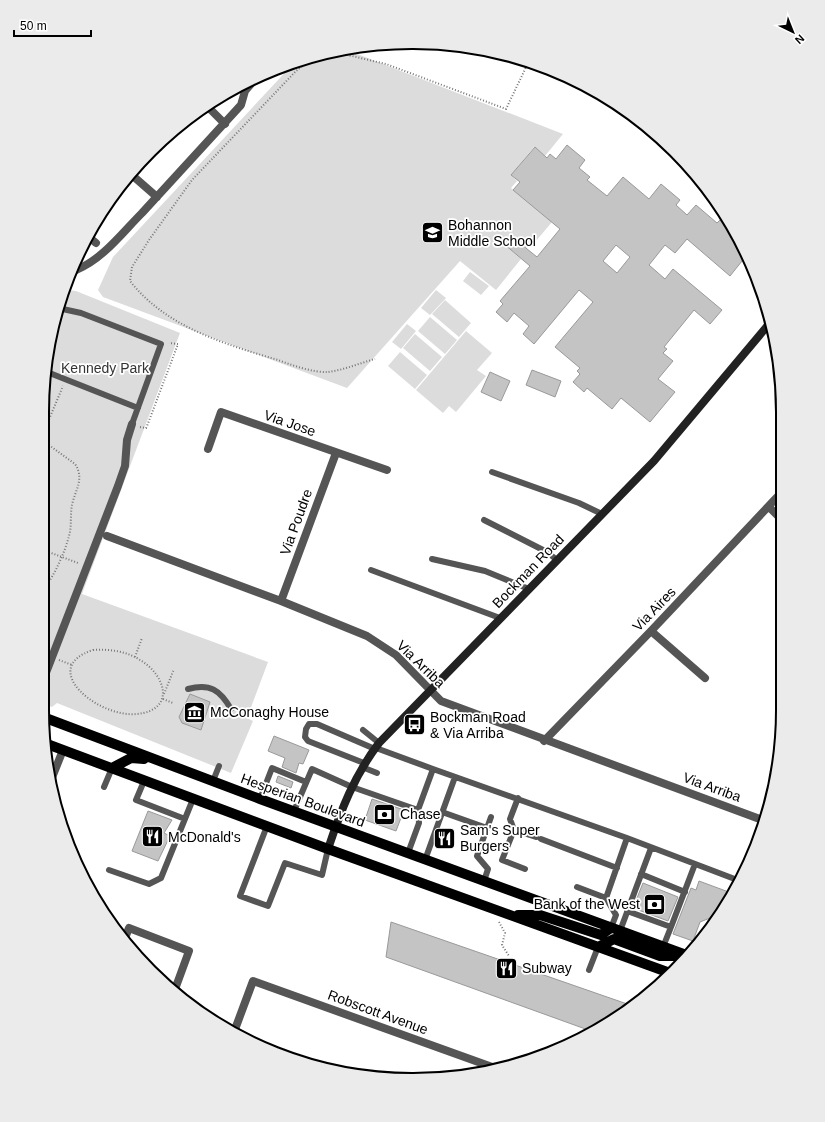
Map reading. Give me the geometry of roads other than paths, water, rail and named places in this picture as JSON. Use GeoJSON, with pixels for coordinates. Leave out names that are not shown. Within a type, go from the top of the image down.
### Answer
{"type":"FeatureCollection","features":[{"type":"Feature","properties":{"kind":"main road","name":"Hesperian Boulevard"},"geometry":{"type":"LineString","coordinates":[[49,719],[260,799],[682,954]]}},
{"type":"Feature","properties":{"kind":"main road"},"geometry":{"type":"LineString","coordinates":[[51,746],[328,849],[665,971]]}},
{"type":"Feature","properties":{"kind":"main road"},"geometry":{"type":"LineString","coordinates":[[112,768],[131,758],[154,759]]}},
{"type":"Feature","properties":{"kind":"main road"},"geometry":{"type":"LineString","coordinates":[[512,915],[540,915],[600,935],[616,929]]}},
{"type":"Feature","properties":{"kind":"main road"},"geometry":{"type":"LineString","coordinates":[[598,947],[614,939],[660,956],[680,956]]}},
{"type":"Feature","properties":{"kind":"street"},"geometry":{"type":"LineString","coordinates":[[79,268],[93,261],[105,251],[157,197],[241,106],[247,89]]}},
{"type":"Feature","properties":{"kind":"street"},"geometry":{"type":"LineString","coordinates":[[211,110],[224,124]]}},
{"type":"Feature","properties":{"kind":"street"},"geometry":{"type":"LineString","coordinates":[[135,178],[157,197]]}},
{"type":"Feature","properties":{"kind":"street","name":"Bockman Road"},"geometry":{"type":"LineString","coordinates":[[328,849],[352,787],[363,765],[377,747],[667,446],[766,328]]}},
{"type":"Feature","properties":{"kind":"street","name":"Via Jose"},"geometry":{"type":"LineString","coordinates":[[208,449],[221,412],[388,470]]}},
{"type":"Feature","properties":{"kind":"street"},"geometry":{"type":"LineString","coordinates":[[49,666],[118,486],[125,466],[127,440],[135,425]]}},
{"type":"Feature","properties":{"kind":"street","name":"Via Poudre"},"geometry":{"type":"LineString","coordinates":[[281,601],[336,453]]}},
{"type":"Feature","properties":{"kind":"street","name":"Via Aires"},"geometry":{"type":"LineString","coordinates":[[544,741],[776,499]]}},
{"type":"Feature","properties":{"kind":"street"},"geometry":{"type":"LineString","coordinates":[[769,507],[776,514]]}},
{"type":"Feature","properties":{"kind":"street","name":"Via Arriba"},"geometry":{"type":"LineString","coordinates":[[107,536],[281,601],[367,636],[396,655],[441,701],[544,741],[759,819]]}},
{"type":"Feature","properties":{"kind":"street"},"geometry":{"type":"LineString","coordinates":[[651,631],[705,678]]}},
{"type":"Feature","properties":{"kind":"street"},"geometry":{"type":"LineString","coordinates":[[54,771],[63,750]]}},
{"type":"Feature","properties":{"kind":"street"},"geometry":{"type":"LineString","coordinates":[[127,934],[129,928],[189,951],[176,986]]}},
{"type":"Feature","properties":{"kind":"street","name":"Robscott Avenue"},"geometry":{"type":"LineString","coordinates":[[236,1027],[253,981],[487,1065]]}},
{"type":"Feature","properties":{"kind":"lane"},"geometry":{"type":"LineString","coordinates":[[64,309],[81,313],[161,344],[138,408],[135,425]]}},
{"type":"Feature","properties":{"kind":"lane"},"geometry":{"type":"LineString","coordinates":[[51,374],[138,408]]}},
{"type":"Feature","properties":{"kind":"lane"},"geometry":{"type":"LineString","coordinates":[[492,472],[579,503],[602,514]]}},
{"type":"Feature","properties":{"kind":"lane"},"geometry":{"type":"LineString","coordinates":[[484,520],[547,552],[557,560]]}},
{"type":"Feature","properties":{"kind":"lane"},"geometry":{"type":"LineString","coordinates":[[432,559],[485,571],[529,589]]}},
{"type":"Feature","properties":{"kind":"lane"},"geometry":{"type":"LineString","coordinates":[[371,570],[500,618]]}},
{"type":"Feature","properties":{"kind":"lane"},"geometry":{"type":"LineString","coordinates":[[188,689],[208,687],[216,690],[222,694],[231,709]]}},
{"type":"Feature","properties":{"kind":"lane"},"geometry":{"type":"LineString","coordinates":[[377,773],[363,765],[308,741],[305,737],[306,729],[309,724],[317,724],[433,769],[518,798],[734,879]]}},
{"type":"Feature","properties":{"kind":"lane"},"geometry":{"type":"LineString","coordinates":[[363,730],[377,747]]}},
{"type":"Feature","properties":{"kind":"lane"},"geometry":{"type":"LineString","coordinates":[[213,781],[219,766]]}},
{"type":"Feature","properties":{"kind":"lane"},"geometry":{"type":"LineString","coordinates":[[104,787],[112,768]]}},
{"type":"Feature","properties":{"kind":"lane"},"geometry":{"type":"LineString","coordinates":[[260,799],[272,768],[306,782]]}},
{"type":"Feature","properties":{"kind":"lane"},"geometry":{"type":"LineString","coordinates":[[294,811],[312,769],[352,787],[418,810]]}},
{"type":"Feature","properties":{"kind":"lane"},"geometry":{"type":"LineString","coordinates":[[408,853],[419,823],[418,810],[433,769]]}},
{"type":"Feature","properties":{"kind":"lane"},"geometry":{"type":"LineString","coordinates":[[425,860],[455,777]]}},
{"type":"Feature","properties":{"kind":"lane"},"geometry":{"type":"LineString","coordinates":[[144,781],[136,800],[185,819]]}},
{"type":"Feature","properties":{"kind":"lane"},"geometry":{"type":"LineString","coordinates":[[518,798],[510,819],[514,830],[502,860],[525,869]]}},
{"type":"Feature","properties":{"kind":"lane"},"geometry":{"type":"LineString","coordinates":[[110,870],[149,884],[161,878],[193,799]]}},
{"type":"Feature","properties":{"kind":"lane"},"geometry":{"type":"LineString","coordinates":[[442,812],[487,828]]}},
{"type":"Feature","properties":{"kind":"lane"},"geometry":{"type":"LineString","coordinates":[[484,881],[488,869],[477,856],[491,817]]}},
{"type":"Feature","properties":{"kind":"lane"},"geometry":{"type":"LineString","coordinates":[[267,826],[240,896],[268,906],[285,863],[322,876],[328,849]]}},
{"type":"Feature","properties":{"kind":"lane"},"geometry":{"type":"LineString","coordinates":[[514,830],[617,868]]}},
{"type":"Feature","properties":{"kind":"lane"},"geometry":{"type":"LineString","coordinates":[[606,898],[627,838]]}},
{"type":"Feature","properties":{"kind":"lane"},"geometry":{"type":"LineString","coordinates":[[616,929],[627,911],[651,848]]}},
{"type":"Feature","properties":{"kind":"lane"},"geometry":{"type":"LineString","coordinates":[[663,947],[695,864]]}},
{"type":"Feature","properties":{"kind":"lane"},"geometry":{"type":"LineString","coordinates":[[641,874],[685,892]]}},
{"type":"Feature","properties":{"kind":"lane"},"geometry":{"type":"LineString","coordinates":[[577,887],[606,898],[616,915],[616,929]]}},
{"type":"Feature","properties":{"kind":"lane"},"geometry":{"type":"LineString","coordinates":[[627,911],[671,927]]}},
{"type":"Feature","properties":{"kind":"lane"},"geometry":{"type":"LineString","coordinates":[[590,970],[598,947]]}},
{"type":"Feature","properties":{"kind":"place","name":"Bohannon Middle School"},"geometry":{"type":"Point","coordinates":[432,233]}},
{"type":"Feature","properties":{"kind":"place","name":"McConaghy House"},"geometry":{"type":"Point","coordinates":[194,712]}},
{"type":"Feature","properties":{"kind":"place","name":"Bockman Road & Via Arriba"},"geometry":{"type":"Point","coordinates":[414,725]}},
{"type":"Feature","properties":{"kind":"place","name":"Chase"},"geometry":{"type":"Point","coordinates":[385,814]}},
{"type":"Feature","properties":{"kind":"place","name":"McDonald's"},"geometry":{"type":"Point","coordinates":[153,837]}},
{"type":"Feature","properties":{"kind":"place","name":"Sam's Super Burgers"},"geometry":{"type":"Point","coordinates":[444,838]}},
{"type":"Feature","properties":{"kind":"place","name":"Bank of the West"},"geometry":{"type":"Point","coordinates":[655,904]}},
{"type":"Feature","properties":{"kind":"place","name":"Subway"},"geometry":{"type":"Point","coordinates":[507,968]}},
{"type":"Feature","properties":{"kind":"park label","name":"Kennedy Park"},"geometry":{"type":"Point","coordinates":[105,368]}}]}
